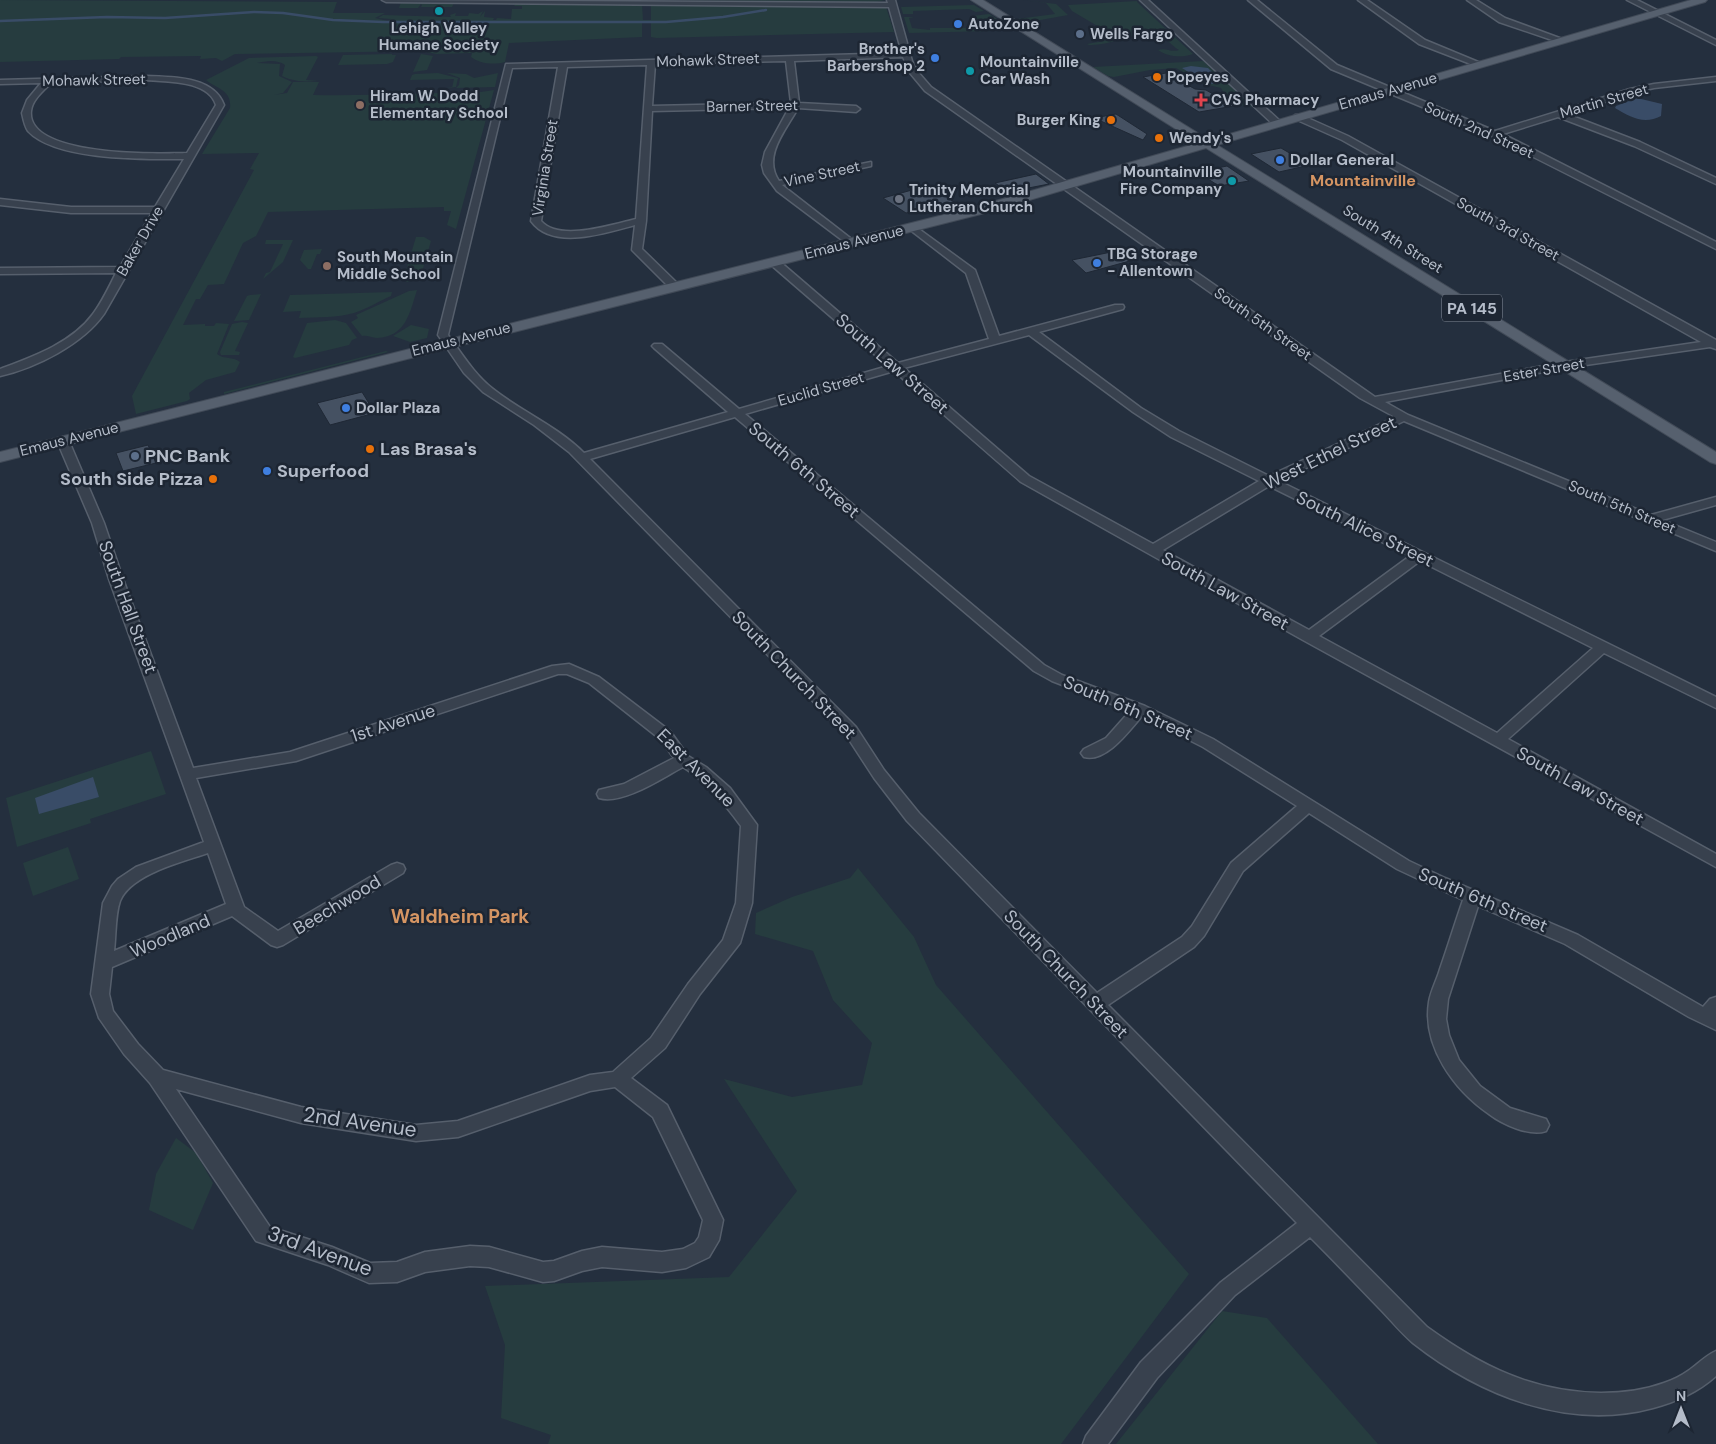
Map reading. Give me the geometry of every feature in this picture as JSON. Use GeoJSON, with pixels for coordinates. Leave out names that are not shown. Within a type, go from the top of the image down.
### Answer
{"type":"FeatureCollection","features":[{"type":"Feature","properties":{"kind":"main road","name":"South 4th Street"},"geometry":{"type":"LineString","coordinates":[[976,0],[1716,459]]}},
{"type":"Feature","properties":{"kind":"main road","name":"Emaus Avenue"},"geometry":{"type":"LineString","coordinates":[[0,457],[448,342],[912,227],[1209,144],[1702,0]]}},
{"type":"Feature","properties":{"kind":"street"},"geometry":{"type":"LineString","coordinates":[[386,0],[892,2]]}},
{"type":"Feature","properties":{"kind":"street"},"geometry":{"type":"LineString","coordinates":[[1144,0],[1277,124]]}},
{"type":"Feature","properties":{"kind":"street","name":"South 2nd Street"},"geometry":{"type":"LineString","coordinates":[[1252,0],[1334,66],[1495,134],[1716,246]]}},
{"type":"Feature","properties":{"kind":"street"},"geometry":{"type":"LineString","coordinates":[[1362,0],[1422,42],[1479,64]]}},
{"type":"Feature","properties":{"kind":"street"},"geometry":{"type":"LineString","coordinates":[[1471,0],[1502,20],[1561,40]]}},
{"type":"Feature","properties":{"kind":"street"},"geometry":{"type":"LineString","coordinates":[[1631,0],[1716,43]]}},
{"type":"Feature","properties":{"kind":"street","name":"South 5th Street"},"geometry":{"type":"LineString","coordinates":[[892,2],[912,70],[928,89],[1372,401],[1404,417],[1716,547]]}},
{"type":"Feature","properties":{"kind":"street","name":"Mohawk Street"},"geometry":{"type":"LineString","coordinates":[[448,342],[443,335],[509,66],[907,55]]}},
{"type":"Feature","properties":{"kind":"street"},"geometry":{"type":"LineString","coordinates":[[790,58],[795,105],[769,152],[767,159],[770,174],[776,184],[850,243]]}},
{"type":"Feature","properties":{"kind":"street"},"geometry":{"type":"LineString","coordinates":[[651,62],[641,221],[637,250],[674,286]]}},
{"type":"Feature","properties":{"kind":"street","name":"Virginia Street"},"geometry":{"type":"LineString","coordinates":[[563,64],[536,221],[537,225],[548,232],[575,234],[641,221]]}},
{"type":"Feature","properties":{"kind":"street","name":"Mohawk Street"},"geometry":{"type":"LineString","coordinates":[[0,82],[146,78],[188,82]]}},
{"type":"Feature","properties":{"kind":"street","name":"Martin Street"},"geometry":{"type":"LineString","coordinates":[[1495,134],[1641,88],[1716,79]]}},
{"type":"Feature","properties":{"kind":"street"},"geometry":{"type":"LineString","coordinates":[[48,81],[32,98],[26,113],[31,126],[43,137],[74,149],[103,154],[192,156]]}},
{"type":"Feature","properties":{"kind":"street","name":"Baker Drive"},"geometry":{"type":"LineString","coordinates":[[0,373],[50,352],[80,333],[99,314],[220,105],[217,96],[213,92],[188,82]]}},
{"type":"Feature","properties":{"kind":"street","name":"Barner Street"},"geometry":{"type":"LineString","coordinates":[[648,109],[795,105],[856,109]]}},
{"type":"Feature","properties":{"kind":"street"},"geometry":{"type":"LineString","coordinates":[[1559,114],[1637,144],[1716,181]]}},
{"type":"Feature","properties":{"kind":"street","name":"South 3rd Street"},"geometry":{"type":"LineString","coordinates":[[1298,117],[1344,138],[1714,344]]}},
{"type":"Feature","properties":{"kind":"street","name":"Vine Street"},"geometry":{"type":"LineString","coordinates":[[776,184],[868,164]]}},
{"type":"Feature","properties":{"kind":"street"},"geometry":{"type":"LineString","coordinates":[[0,202],[71,210],[158,210]]}},
{"type":"Feature","properties":{"kind":"street"},"geometry":{"type":"LineString","coordinates":[[912,227],[971,272],[995,340]]}},
{"type":"Feature","properties":{"kind":"street","name":"South Law Street"},"geometry":{"type":"LineString","coordinates":[[774,262],[1025,479],[1716,861]]}},
{"type":"Feature","properties":{"kind":"street"},"geometry":{"type":"LineString","coordinates":[[0,271],[123,270]]}},
{"type":"Feature","properties":{"kind":"street","name":"Euclid Street"},"geometry":{"type":"LineString","coordinates":[[581,458],[896,367],[1119,307]]}},
{"type":"Feature","properties":{"kind":"street","name":"South Alice Street"},"geometry":{"type":"LineString","coordinates":[[1030,330],[1157,425],[1716,703]]}},
{"type":"Feature","properties":{"kind":"street","name":"South Church Street"},"geometry":{"type":"LineString","coordinates":[[448,342],[468,371],[487,390],[505,404],[553,433],[581,458],[851,731],[884,781],[914,817],[1419,1334],[1445,1353],[1481,1374],[1519,1390],[1551,1399],[1590,1404],[1627,1403],[1661,1396],[1690,1383],[1716,1362]]}},
{"type":"Feature","properties":{"kind":"street","name":"Ester Street"},"geometry":{"type":"LineString","coordinates":[[1372,401],[1565,365],[1714,344]]}},
{"type":"Feature","properties":{"kind":"street","name":"South 6th Street"},"geometry":{"type":"LineString","coordinates":[[658,346],[1039,668],[1058,678],[1140,709],[1208,742],[1403,865],[1432,880],[1550,929],[1597,952],[1713,1015]]}},
{"type":"Feature","properties":{"kind":"street","name":"West Ethel Street"},"geometry":{"type":"LineString","coordinates":[[1153,550],[1268,481],[1404,417]]}},
{"type":"Feature","properties":{"kind":"street","name":"South Hall Street"},"geometry":{"type":"LineString","coordinates":[[63,440],[98,523],[116,579],[189,774]]}},
{"type":"Feature","properties":{"kind":"street"},"geometry":{"type":"LineString","coordinates":[[1651,520],[1716,501]]}},
{"type":"Feature","properties":{"kind":"street"},"geometry":{"type":"LineString","coordinates":[[1308,637],[1419,556]]}},
{"type":"Feature","properties":{"kind":"street"},"geometry":{"type":"LineString","coordinates":[[1497,741],[1602,647]]}},
{"type":"Feature","properties":{"kind":"street","name":"1st Avenue"},"geometry":{"type":"LineString","coordinates":[[189,774],[291,757],[557,669],[569,669],[594,680]]}},
{"type":"Feature","properties":{"kind":"street","name":"East Avenue"},"geometry":{"type":"LineString","coordinates":[[594,680],[665,735],[683,760],[701,771],[724,792],[749,826],[744,904],[731,943],[694,989],[658,1042],[618,1079]]}},
{"type":"Feature","properties":{"kind":"street"},"geometry":{"type":"LineString","coordinates":[[1089,753],[1110,742],[1140,709]]}},
{"type":"Feature","properties":{"kind":"street"},"geometry":{"type":"LineString","coordinates":[[605,794],[628,789],[683,760]]}},
{"type":"Feature","properties":{"kind":"street"},"geometry":{"type":"LineString","coordinates":[[189,774],[236,908]]}},
{"type":"Feature","properties":{"kind":"street"},"geometry":{"type":"LineString","coordinates":[[1095,1004],[1188,942],[1198,931],[1236,867],[1308,805]]}},
{"type":"Feature","properties":{"kind":"street","name":"3rd Avenue"},"geometry":{"type":"LineString","coordinates":[[214,845],[141,872],[124,882],[116,892],[111,903],[100,994],[105,1014],[157,1078],[264,1234],[332,1257],[368,1273],[396,1272],[424,1262],[470,1256],[489,1257],[544,1272],[554,1271],[582,1261],[602,1257],[662,1262],[686,1258],[702,1250],[709,1240],[713,1220],[660,1111],[618,1079]]}},
{"type":"Feature","properties":{"kind":"street","name":"Beechwood"},"geometry":{"type":"LineString","coordinates":[[236,908],[278,940],[397,869]]}},
{"type":"Feature","properties":{"kind":"street"},"geometry":{"type":"LineString","coordinates":[[1472,897],[1438,1002],[1437,1022],[1441,1039],[1450,1059],[1466,1083],[1480,1098],[1501,1112],[1539,1125]]}},
{"type":"Feature","properties":{"kind":"street","name":"Woodland"},"geometry":{"type":"LineString","coordinates":[[104,963],[236,908]]}},
{"type":"Feature","properties":{"kind":"street","name":"2nd Avenue"},"geometry":{"type":"LineString","coordinates":[[157,1078],[201,1087],[301,1115],[416,1133],[458,1129],[590,1083],[618,1079]]}},
{"type":"Feature","properties":{"kind":"street"},"geometry":{"type":"LineString","coordinates":[[1094,1444],[1148,1370],[1228,1289],[1311,1224]]}},
{"type":"Feature","properties":{"kind":"green space"},"geometry":{"type":"Polygon","coordinates":[[[0,0],[337,2],[333,13],[385,13],[375,18],[388,21],[391,19],[378,18],[383,15],[451,17],[450,15],[456,13],[455,16],[468,16],[469,13],[478,14],[483,11],[480,17],[485,11],[484,17],[494,18],[493,20],[497,18],[511,19],[512,9],[522,9],[522,6],[514,6],[516,3],[642,5],[643,20],[651,20],[651,4],[886,7],[894,32],[657,38],[651,37],[651,23],[642,23],[642,37],[509,43],[505,62],[496,63],[479,61],[471,57],[472,53],[437,54],[420,51],[235,54],[222,61],[216,58],[200,59],[201,56],[0,62],[0,0]]]}},
{"type":"Feature","properties":{"kind":"green space"},"geometry":{"type":"Polygon","coordinates":[[[629,0],[885,0],[876,2],[629,0]]]}},
{"type":"Feature","properties":{"kind":"green space"},"geometry":{"type":"Polygon","coordinates":[[[1023,0],[1056,4],[1068,15],[1024,23],[1017,19],[1055,14],[1046,3],[1023,0]]]}},
{"type":"Feature","properties":{"kind":"green space"},"geometry":{"type":"Polygon","coordinates":[[[1137,1],[1193,54],[1175,56],[1166,54],[1158,50],[1179,50],[1164,38],[1151,35],[1133,36],[1098,45],[1089,45],[1087,44],[1104,41],[1111,37],[1111,34],[1072,11],[1068,5],[1137,1]]]}},
{"type":"Feature","properties":{"kind":"green space"},"geometry":{"type":"Polygon","coordinates":[[[401,2],[454,3],[452,7],[421,7],[421,4],[418,8],[399,8],[401,2]]]}},
{"type":"Feature","properties":{"kind":"green space"},"geometry":{"type":"Polygon","coordinates":[[[974,5],[984,11],[976,12],[969,9],[913,11],[913,14],[903,14],[901,7],[974,5]]]}},
{"type":"Feature","properties":{"kind":"green space"},"geometry":{"type":"Polygon","coordinates":[[[989,14],[1008,26],[991,31],[909,33],[904,17],[914,17],[909,18],[912,28],[930,30],[930,28],[976,28],[972,16],[989,14]]]}},
{"type":"Feature","properties":{"kind":"green space"},"geometry":{"type":"Polygon","coordinates":[[[421,54],[433,56],[427,70],[413,72],[421,54]]]}},
{"type":"Feature","properties":{"kind":"green space"},"geometry":{"type":"Polygon","coordinates":[[[343,55],[396,55],[393,62],[387,64],[338,65],[343,55]]]}},
{"type":"Feature","properties":{"kind":"green space"},"geometry":{"type":"Polygon","coordinates":[[[318,57],[306,80],[319,81],[300,81],[282,76],[285,65],[279,62],[257,63],[280,64],[279,76],[292,82],[283,93],[274,95],[287,93],[293,82],[319,82],[313,95],[376,95],[494,90],[456,229],[447,225],[451,211],[444,211],[444,207],[268,212],[256,236],[243,243],[224,284],[208,285],[200,299],[196,299],[183,325],[205,324],[205,326],[214,326],[216,323],[229,324],[217,354],[240,362],[235,372],[206,380],[189,393],[190,399],[187,401],[136,414],[132,396],[254,170],[250,169],[259,153],[202,154],[230,108],[229,97],[206,80],[249,58],[318,57]]]}},
{"type":"Feature","properties":{"kind":"green space"},"geometry":{"type":"Polygon","coordinates":[[[1203,61],[1253,107],[1239,105],[1227,98],[1221,88],[1204,84],[1176,68],[1150,70],[1114,77],[1108,76],[1093,67],[1203,61]]]}},
{"type":"Feature","properties":{"kind":"green space"},"geometry":{"type":"Polygon","coordinates":[[[438,73],[458,78],[456,87],[452,87],[454,79],[410,80],[412,75],[415,74],[438,73]]]}},
{"type":"Feature","properties":{"kind":"green space"},"geometry":{"type":"Polygon","coordinates":[[[447,73],[466,74],[474,78],[498,73],[495,87],[456,88],[459,85],[460,78],[447,73]]]}},
{"type":"Feature","properties":{"kind":"green space"},"geometry":{"type":"Polygon","coordinates":[[[416,237],[424,237],[431,241],[420,279],[406,282],[408,274],[405,274],[416,237]]]}},
{"type":"Feature","properties":{"kind":"green space"},"geometry":{"type":"Polygon","coordinates":[[[266,240],[293,240],[283,262],[263,279],[266,273],[270,272],[283,244],[265,244],[266,240]]]}},
{"type":"Feature","properties":{"kind":"green space"},"geometry":{"type":"Polygon","coordinates":[[[322,249],[320,254],[317,254],[311,269],[308,269],[300,260],[304,250],[322,249]]]}},
{"type":"Feature","properties":{"kind":"green space"},"geometry":{"type":"Polygon","coordinates":[[[417,290],[405,322],[401,328],[387,337],[362,336],[351,322],[358,318],[356,315],[409,291],[417,290]]]}},
{"type":"Feature","properties":{"kind":"green space"},"geometry":{"type":"Polygon","coordinates":[[[392,292],[391,296],[348,315],[299,318],[301,311],[283,312],[290,295],[392,292]]]}},
{"type":"Feature","properties":{"kind":"green space"},"geometry":{"type":"Polygon","coordinates":[[[261,294],[249,320],[234,321],[247,296],[261,294]]]}},
{"type":"Feature","properties":{"kind":"green space"},"geometry":{"type":"Polygon","coordinates":[[[335,320],[346,323],[357,338],[352,340],[349,345],[293,357],[307,323],[335,320]]]}},
{"type":"Feature","properties":{"kind":"green space"},"geometry":{"type":"Polygon","coordinates":[[[248,323],[235,351],[240,352],[239,355],[221,355],[220,352],[232,324],[248,323]]]}},
{"type":"Feature","properties":{"kind":"green space"},"geometry":{"type":"Polygon","coordinates":[[[411,325],[429,329],[427,338],[410,342],[393,336],[411,325]]]}},
{"type":"Feature","properties":{"kind":"green space"},"geometry":{"type":"Polygon","coordinates":[[[388,352],[224,394],[224,392],[388,352]]]}},
{"type":"Feature","properties":{"kind":"green space"},"geometry":{"type":"Polygon","coordinates":[[[151,751],[166,794],[90,819],[91,823],[17,847],[6,798],[151,751]]]}},
{"type":"Feature","properties":{"kind":"green space"},"geometry":{"type":"Polygon","coordinates":[[[68,847],[79,879],[33,896],[23,863],[68,847]]]}},
{"type":"Feature","properties":{"kind":"green space"},"geometry":{"type":"Polygon","coordinates":[[[858,868],[914,937],[936,985],[1189,1274],[1061,1444],[548,1444],[551,1435],[501,1418],[505,1345],[485,1286],[729,1277],[797,1191],[724,1079],[792,1097],[862,1085],[872,1043],[833,1000],[813,951],[755,934],[756,913],[792,897],[850,878],[858,868]]]}},
{"type":"Feature","properties":{"kind":"green space"},"geometry":{"type":"Polygon","coordinates":[[[176,1138],[196,1153],[213,1183],[193,1230],[149,1210],[156,1174],[176,1138]]]}},
{"type":"Feature","properties":{"kind":"green space"},"geometry":{"type":"Polygon","coordinates":[[[1222,1311],[1267,1318],[1378,1444],[1116,1444],[1222,1311]]]}},
{"type":"Feature","properties":{"kind":"water"},"geometry":{"type":"Polygon","coordinates":[[[1191,66],[1208,68],[1221,81],[1211,84],[1206,83],[1182,68],[1191,66]]]}},
{"type":"Feature","properties":{"kind":"water"},"geometry":{"type":"Polygon","coordinates":[[[1637,98],[1662,104],[1661,116],[1649,120],[1637,119],[1615,108],[1637,98]]]}},
{"type":"Feature","properties":{"kind":"water"},"geometry":{"type":"Polygon","coordinates":[[[93,777],[99,797],[39,814],[35,798],[93,777]]]}},
{"type":"Feature","properties":{"kind":"building","name":"CVS Pharmacy"},"geometry":{"type":"Polygon","coordinates":[[[1166,73],[1195,89],[1206,90],[1234,106],[1199,112],[1143,77],[1166,73]]]}},
{"type":"Feature","properties":{"kind":"building"},"geometry":{"type":"Polygon","coordinates":[[[1116,114],[1147,134],[1143,140],[1094,118],[1116,114]]]}},
{"type":"Feature","properties":{"kind":"building","name":"Dollar General"},"geometry":{"type":"Polygon","coordinates":[[[1281,148],[1310,165],[1279,172],[1251,154],[1281,148]]]}},
{"type":"Feature","properties":{"kind":"building"},"geometry":{"type":"Polygon","coordinates":[[[1227,166],[1249,181],[1219,186],[1197,172],[1227,166]]]}},
{"type":"Feature","properties":{"kind":"building"},"geometry":{"type":"Polygon","coordinates":[[[1036,174],[1049,184],[1008,192],[995,183],[1036,174]]]}},
{"type":"Feature","properties":{"kind":"building","name":"Trinity Memorial Lutheran Church"},"geometry":{"type":"Polygon","coordinates":[[[930,185],[954,202],[906,213],[883,198],[930,185]]]}},
{"type":"Feature","properties":{"kind":"building","name":"TBG Storage - Allentown"},"geometry":{"type":"Polygon","coordinates":[[[1126,249],[1137,259],[1086,273],[1072,260],[1126,249]]]}},
{"type":"Feature","properties":{"kind":"building","name":"Dollar Plaza"},"geometry":{"type":"Polygon","coordinates":[[[362,392],[375,413],[330,425],[317,403],[362,392]]]}},
{"type":"Feature","properties":{"kind":"building","name":"PNC Bank"},"geometry":{"type":"Polygon","coordinates":[[[148,445],[156,463],[123,471],[116,453],[148,445]]]}},
{"type":"Feature","properties":{"kind":"waterway"},"geometry":{"type":"LineString","coordinates":[[0,21],[107,17],[165,18],[254,12],[283,13],[333,20],[383,22],[666,22],[723,17],[766,10]]}},
{"type":"Feature","properties":{"kind":"place","name":"Lehigh Valley Humane Society"},"geometry":{"type":"Point","coordinates":[439,11]}},
{"type":"Feature","properties":{"kind":"place","name":"AutoZone"},"geometry":{"type":"Point","coordinates":[958,24]}},
{"type":"Feature","properties":{"kind":"place","name":"Wells Fargo"},"geometry":{"type":"Point","coordinates":[1080,34]}},
{"type":"Feature","properties":{"kind":"place","name":"Brother's Barbershop 2"},"geometry":{"type":"Point","coordinates":[935,58]}},
{"type":"Feature","properties":{"kind":"place","name":"Mountainville Car Wash"},"geometry":{"type":"Point","coordinates":[970,71]}},
{"type":"Feature","properties":{"kind":"place","name":"Popeyes"},"geometry":{"type":"Point","coordinates":[1157,77]}},
{"type":"Feature","properties":{"kind":"place","name":"CVS Pharmacy"},"geometry":{"type":"Point","coordinates":[1201,100]}},
{"type":"Feature","properties":{"kind":"place","name":"Hiram W. Dodd Elementary School"},"geometry":{"type":"Point","coordinates":[360,105]}},
{"type":"Feature","properties":{"kind":"place","name":"Burger King"},"geometry":{"type":"Point","coordinates":[1111,120]}},
{"type":"Feature","properties":{"kind":"place","name":"Wendy's"},"geometry":{"type":"Point","coordinates":[1159,138]}},
{"type":"Feature","properties":{"kind":"place","name":"Dollar General"},"geometry":{"type":"Point","coordinates":[1280,160]}},
{"type":"Feature","properties":{"kind":"place","name":"Mountainville Fire Company"},"geometry":{"type":"Point","coordinates":[1232,181]}},
{"type":"Feature","properties":{"kind":"place","name":"Trinity Memorial Lutheran Church"},"geometry":{"type":"Point","coordinates":[899,199]}},
{"type":"Feature","properties":{"kind":"place","name":"TBG Storage - Allentown"},"geometry":{"type":"Point","coordinates":[1097,263]}},
{"type":"Feature","properties":{"kind":"place","name":"South Mountain Middle School"},"geometry":{"type":"Point","coordinates":[327,266]}},
{"type":"Feature","properties":{"kind":"place","name":"Dollar Plaza"},"geometry":{"type":"Point","coordinates":[346,408]}},
{"type":"Feature","properties":{"kind":"place","name":"Las Brasa's"},"geometry":{"type":"Point","coordinates":[370,449]}},
{"type":"Feature","properties":{"kind":"place","name":"PNC Bank"},"geometry":{"type":"Point","coordinates":[135,456]}},
{"type":"Feature","properties":{"kind":"place","name":"Superfood"},"geometry":{"type":"Point","coordinates":[267,471]}},
{"type":"Feature","properties":{"kind":"place","name":"South Side Pizza"},"geometry":{"type":"Point","coordinates":[213,479]}},
{"type":"Feature","properties":{"kind":"district","name":"Mountainville"},"geometry":{"type":"Point","coordinates":[1363,180]}},
{"type":"Feature","properties":{"kind":"district","name":"Waldheim Park"},"geometry":{"type":"Point","coordinates":[460,916]}}]}
